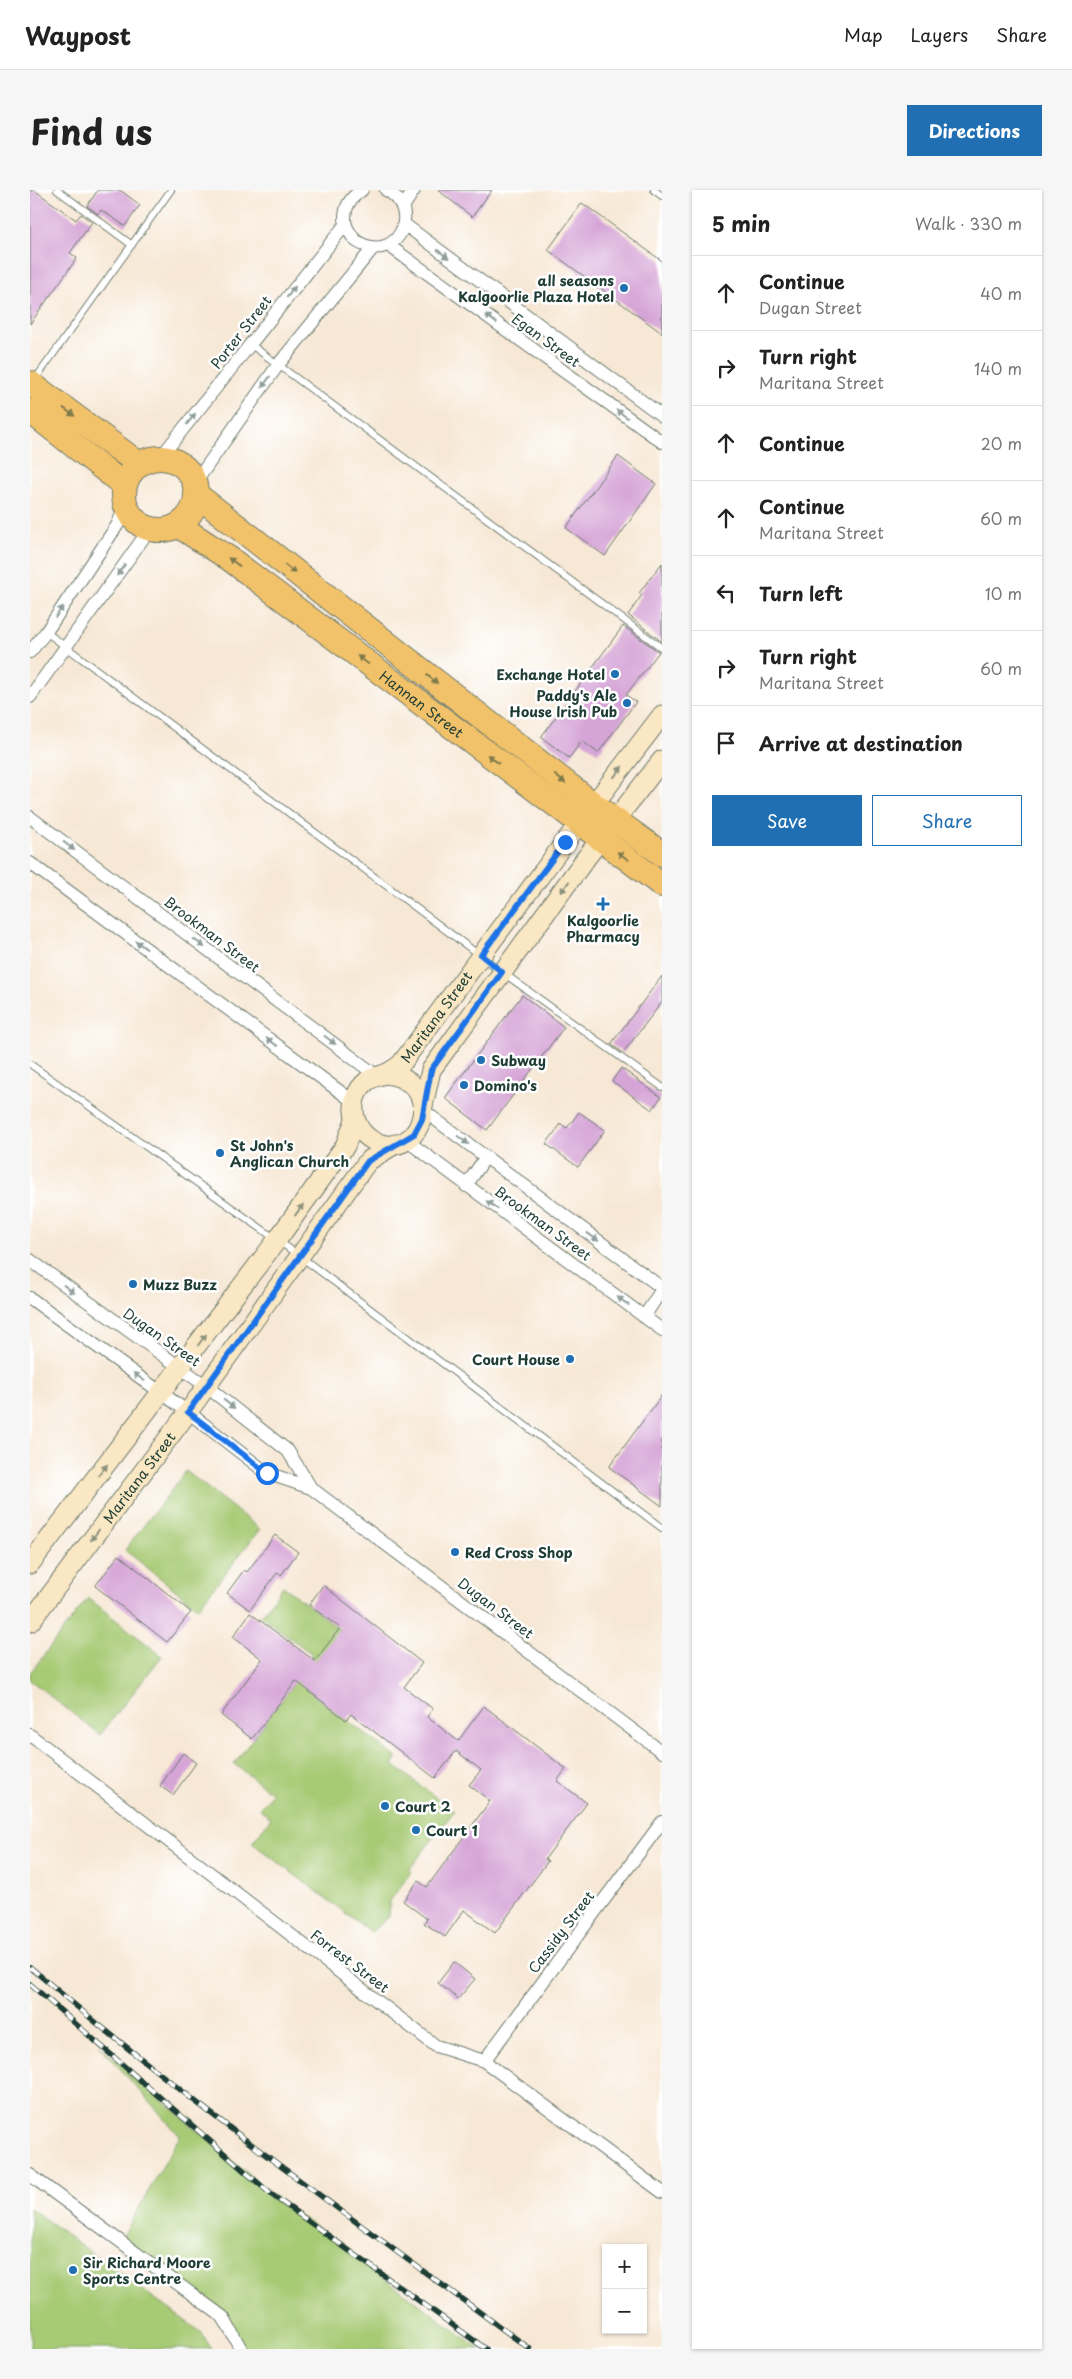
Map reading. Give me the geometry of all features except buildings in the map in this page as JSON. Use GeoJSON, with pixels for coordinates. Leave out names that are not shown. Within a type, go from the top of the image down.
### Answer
{"type":"FeatureCollection","features":[{"type":"Feature","properties":{"kind":"highway"},"geometry":{"type":"LineString","coordinates":[[31,384],[150,461],[175,461],[187,470],[196,489],[194,507],[188,518],[180,526],[165,531],[149,530],[130,517],[124,496],[127,477],[150,461]]}},
{"type":"Feature","properties":{"kind":"highway"},"geometry":{"type":"LineString","coordinates":[[30,411],[124,496]]}},
{"type":"Feature","properties":{"kind":"highway","name":"Hannan Street"},"geometry":{"type":"LineString","coordinates":[[196,489],[593,804],[662,854]]}},
{"type":"Feature","properties":{"kind":"highway","name":"Hannan Street"},"geometry":{"type":"LineString","coordinates":[[180,526],[230,559],[662,885]]}},
{"type":"Feature","properties":{"kind":"main road","name":"Maritana Street"},"geometry":{"type":"LineString","coordinates":[[381,1075],[401,1064],[593,804],[662,715]]}},
{"type":"Feature","properties":{"kind":"main road","name":"Maritana Street"},"geometry":{"type":"LineString","coordinates":[[423,1108],[431,1070],[600,840],[662,760]]}},
{"type":"Feature","properties":{"kind":"main road"},"geometry":{"type":"LineString","coordinates":[[30,1564],[162,1393],[345,1146],[358,1091],[366,1082],[381,1075],[398,1075],[409,1081],[418,1090],[423,1108],[414,1134],[400,1142],[383,1144],[370,1140],[361,1132],[354,1111]]}},
{"type":"Feature","properties":{"kind":"main road","name":"Maritana Street"},"geometry":{"type":"LineString","coordinates":[[30,1622],[188,1412],[368,1161],[400,1142]]}},
{"type":"Feature","properties":{"kind":"street"},"geometry":{"type":"LineString","coordinates":[[352,192],[345,210],[345,225],[355,241],[373,248],[388,245],[398,236],[404,224],[403,208],[394,194],[386,190]]}},
{"type":"Feature","properties":{"kind":"street"},"geometry":{"type":"LineString","coordinates":[[403,208],[414,190]]}},
{"type":"Feature","properties":{"kind":"street","name":"Egan Street"},"geometry":{"type":"LineString","coordinates":[[404,224],[662,416]]}},
{"type":"Feature","properties":{"kind":"street","name":"Porter Street"},"geometry":{"type":"LineString","coordinates":[[150,461],[250,344],[345,225]]}},
{"type":"Feature","properties":{"kind":"street","name":"Egan Street"},"geometry":{"type":"LineString","coordinates":[[388,245],[662,442]]}},
{"type":"Feature","properties":{"kind":"street"},"geometry":{"type":"LineString","coordinates":[[196,489],[278,365],[373,248]]}},
{"type":"Feature","properties":{"kind":"street"},"geometry":{"type":"LineString","coordinates":[[30,652],[46,632],[118,524],[124,496]]}},
{"type":"Feature","properties":{"kind":"street"},"geometry":{"type":"LineString","coordinates":[[30,697],[67,648],[149,530]]}},
{"type":"Feature","properties":{"kind":"street","name":"Brookman Street"},"geometry":{"type":"LineString","coordinates":[[30,817],[381,1075]]}},
{"type":"Feature","properties":{"kind":"street"},"geometry":{"type":"LineString","coordinates":[[30,863],[354,1111]]}},
{"type":"Feature","properties":{"kind":"street","name":"Brookman Street"},"geometry":{"type":"LineString","coordinates":[[423,1108],[485,1158],[662,1289]]}},
{"type":"Feature","properties":{"kind":"street","name":"Brookman Street"},"geometry":{"type":"LineString","coordinates":[[400,1142],[466,1186],[662,1330]]}},
{"type":"Feature","properties":{"kind":"street"},"geometry":{"type":"LineString","coordinates":[[466,1186],[485,1158]]}},
{"type":"Feature","properties":{"kind":"street","name":"Dugan Street"},"geometry":{"type":"LineString","coordinates":[[30,1260],[206,1386],[288,1451],[311,1488]]}},
{"type":"Feature","properties":{"kind":"street"},"geometry":{"type":"LineString","coordinates":[[644,1317],[662,1289]]}},
{"type":"Feature","properties":{"kind":"street","name":"Dugan Street"},"geometry":{"type":"LineString","coordinates":[[30,1298],[188,1412],[267,1473],[311,1488],[662,1752]]}},
{"type":"Feature","properties":{"kind":"street","name":"Forrest Street"},"geometry":{"type":"LineString","coordinates":[[30,1735],[436,2046],[484,2061],[662,2192]]}},
{"type":"Feature","properties":{"kind":"street","name":"Cassidy Street"},"geometry":{"type":"LineString","coordinates":[[484,2061],[662,1822]]}},
{"type":"Feature","properties":{"kind":"street"},"geometry":{"type":"LineString","coordinates":[[30,2175],[223,2317],[241,2349]]}},
{"type":"Feature","properties":{"kind":"lane"},"geometry":{"type":"LineString","coordinates":[[57,190],[132,245]]}},
{"type":"Feature","properties":{"kind":"lane"},"geometry":{"type":"LineString","coordinates":[[31,384],[171,190]]}},
{"type":"Feature","properties":{"kind":"lane"},"geometry":{"type":"LineString","coordinates":[[654,190],[662,196]]}},
{"type":"Feature","properties":{"kind":"lane"},"geometry":{"type":"LineString","coordinates":[[250,344],[662,648]]}},
{"type":"Feature","properties":{"kind":"lane"},"geometry":{"type":"LineString","coordinates":[[46,632],[502,972],[662,1087]]}},
{"type":"Feature","properties":{"kind":"lane"},"geometry":{"type":"LineString","coordinates":[[30,1064],[301,1257],[662,1528]]}},
{"type":"Feature","properties":{"kind":"green space"},"geometry":{"type":"Polygon","coordinates":[[[186,1471],[260,1529],[198,1608],[125,1550],[186,1471]]]}},
{"type":"Feature","properties":{"kind":"green space"},"geometry":{"type":"Polygon","coordinates":[[[283,1586],[339,1629],[306,1689],[397,1758],[393,1765],[454,1811],[409,1870],[411,1872],[390,1901],[389,1917],[371,1932],[252,1843],[271,1818],[260,1809],[272,1793],[234,1764],[294,1683],[291,1681],[312,1654],[261,1616],[283,1586]]]}},
{"type":"Feature","properties":{"kind":"green space"},"geometry":{"type":"Polygon","coordinates":[[[88,1598],[162,1656],[100,1735],[30,1680],[30,1673],[88,1598]]]}},
{"type":"Feature","properties":{"kind":"green space"},"geometry":{"type":"Polygon","coordinates":[[[99,2045],[272,2195],[480,2349],[241,2349],[223,2317],[120,2241],[180,2136],[99,2045]]]}},
{"type":"Feature","properties":{"kind":"green space","name":"Sir Richard Moore Sports Centre"},"geometry":{"type":"Polygon","coordinates":[[[30,2208],[202,2333],[211,2349],[30,2349],[30,2208]]]}},
{"type":"Feature","properties":{"kind":"railway"},"geometry":{"type":"LineString","coordinates":[[30,1967],[151,2067],[276,2163],[530,2349]]}},
{"type":"Feature","properties":{"kind":"railway"},"geometry":{"type":"LineString","coordinates":[[30,1984],[272,2195],[486,2349]]}},
{"type":"Feature","properties":{"kind":"place","name":"all seasons Kalgoorlie Plaza Hotel"},"geometry":{"type":"Point","coordinates":[624,288]}},
{"type":"Feature","properties":{"kind":"place","name":"Exchange Hotel"},"geometry":{"type":"Point","coordinates":[615,674]}},
{"type":"Feature","properties":{"kind":"place","name":"Paddy's Ale House Irish Pub"},"geometry":{"type":"Point","coordinates":[627,703]}},
{"type":"Feature","properties":{"kind":"place","name":"Kalgoorlie Pharmacy"},"geometry":{"type":"Point","coordinates":[603,904]}},
{"type":"Feature","properties":{"kind":"place","name":"Subway"},"geometry":{"type":"Point","coordinates":[481,1060]}},
{"type":"Feature","properties":{"kind":"place","name":"Domino's"},"geometry":{"type":"Point","coordinates":[464,1085]}},
{"type":"Feature","properties":{"kind":"place","name":"St John's Anglican Church"},"geometry":{"type":"Point","coordinates":[220,1153]}},
{"type":"Feature","properties":{"kind":"place","name":"Muzz Buzz"},"geometry":{"type":"Point","coordinates":[133,1284]}},
{"type":"Feature","properties":{"kind":"place","name":"Court House"},"geometry":{"type":"Point","coordinates":[570,1359]}},
{"type":"Feature","properties":{"kind":"place","name":"Red Cross Shop"},"geometry":{"type":"Point","coordinates":[455,1552]}},
{"type":"Feature","properties":{"kind":"place","name":"Court 2"},"geometry":{"type":"Point","coordinates":[385,1806]}},
{"type":"Feature","properties":{"kind":"place","name":"Court 1"},"geometry":{"type":"Point","coordinates":[416,1830]}},
{"type":"Feature","properties":{"kind":"place","name":"Sir Richard Moore Sports Centre"},"geometry":{"type":"Point","coordinates":[73,2270]}},
{"type":"Feature","properties":{"kind":"route"},"geometry":{"type":"LineString","coordinates":[[267,1473],[188,1412],[368,1161],[414,1134],[422,1119],[431,1070],[502,972],[481,955],[565,842]]}}]}
